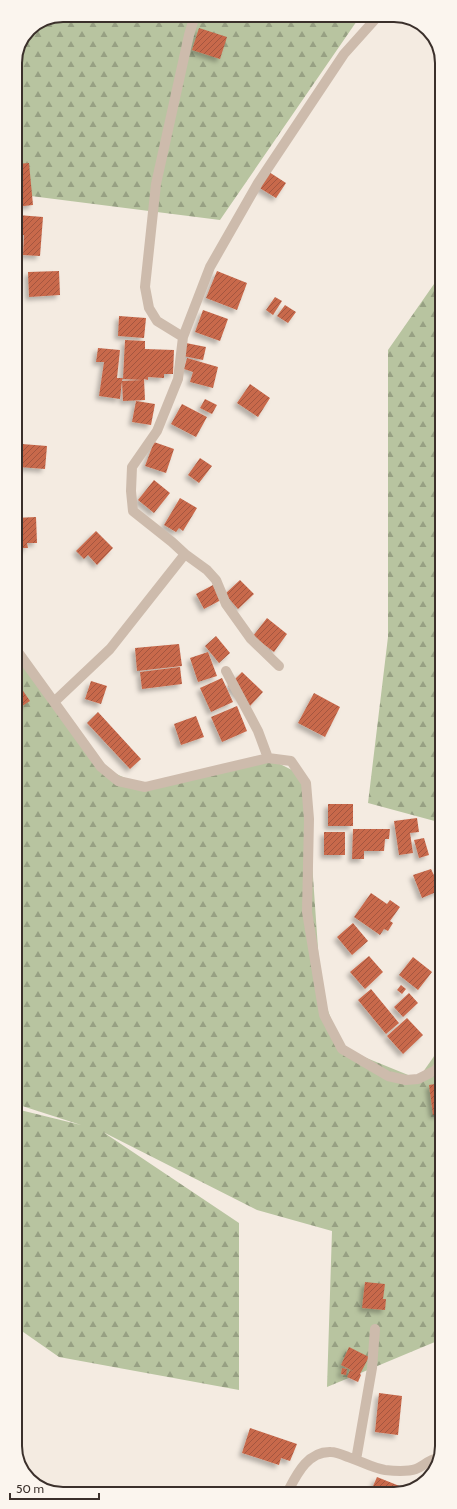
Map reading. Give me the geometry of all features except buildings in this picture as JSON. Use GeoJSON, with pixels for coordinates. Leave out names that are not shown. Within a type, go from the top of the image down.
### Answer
{"type":"FeatureCollection","features":[{"type":"Feature","properties":{"kind":"street"},"geometry":{"type":"LineString","coordinates":[[183,337],[157,321],[149,308],[145,287],[156,184],[193,22]]}},
{"type":"Feature","properties":{"kind":"street"},"geometry":{"type":"LineString","coordinates":[[279,666],[251,639],[226,604],[216,580],[207,570],[185,554],[133,511],[131,491],[132,467],[157,431],[178,378],[183,337],[210,267],[258,183],[344,54],[373,22]]}},
{"type":"Feature","properties":{"kind":"street"},"geometry":{"type":"LineString","coordinates":[[54,702],[110,650],[185,554]]}},
{"type":"Feature","properties":{"kind":"street"},"geometry":{"type":"LineString","coordinates":[[22,657],[101,767],[118,781],[145,787],[268,758],[291,761],[306,783],[309,819],[307,912],[324,1015],[342,1048],[388,1076],[406,1080],[418,1080],[435,1071]]}},
{"type":"Feature","properties":{"kind":"street"},"geometry":{"type":"LineString","coordinates":[[226,671],[258,731],[268,758]]}},
{"type":"Feature","properties":{"kind":"street"},"geometry":{"type":"LineString","coordinates":[[356,1460],[372,1368],[375,1329]]}},
{"type":"Feature","properties":{"kind":"street"},"geometry":{"type":"LineString","coordinates":[[290,1487],[298,1471],[310,1459],[323,1452],[332,1451],[369,1466],[385,1470],[416,1469],[433,1459]]}},
{"type":"Feature","properties":{"kind":"green space"},"geometry":{"type":"Polygon","coordinates":[[[63,22],[356,22],[220,220],[22,195],[22,63],[25,47],[34,34],[47,25],[63,22]]]}},
{"type":"Feature","properties":{"kind":"green space"},"geometry":{"type":"Polygon","coordinates":[[[435,283],[435,821],[368,803],[388,637],[388,350],[435,283]]]}},
{"type":"Feature","properties":{"kind":"green space"},"geometry":{"type":"Polygon","coordinates":[[[22,658],[101,767],[145,787],[268,758],[300,774],[309,819],[321,992],[342,1048],[418,1079],[435,1055],[435,1342],[327,1387],[332,1231],[257,1210],[103,1132],[239,1223],[239,1390],[59,1357],[22,1331],[22,1110],[81,1125],[22,1106],[22,658]]]}}]}
